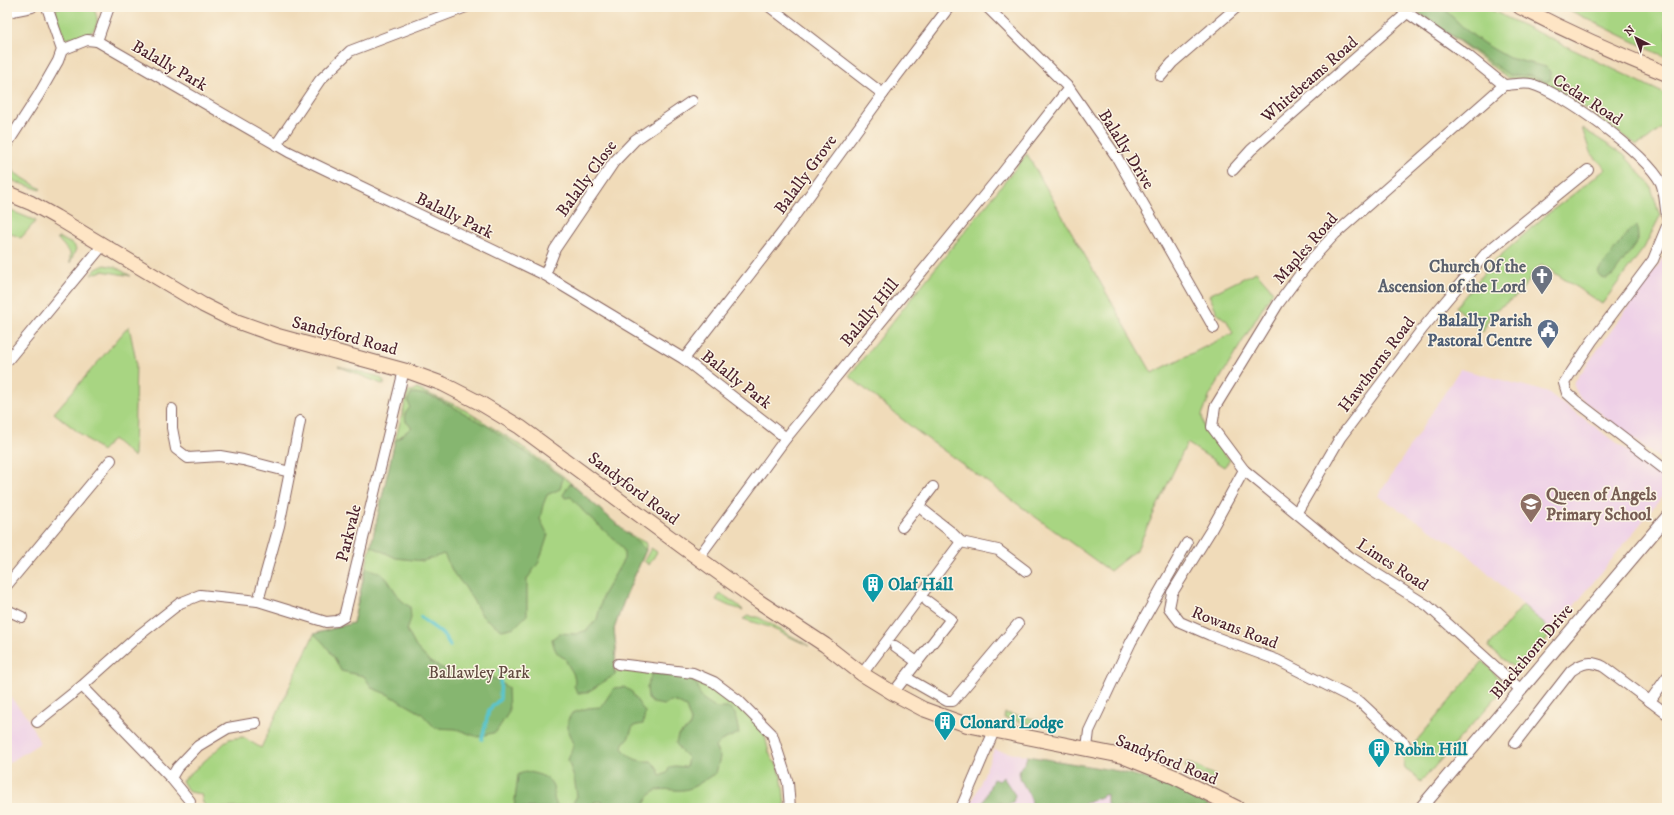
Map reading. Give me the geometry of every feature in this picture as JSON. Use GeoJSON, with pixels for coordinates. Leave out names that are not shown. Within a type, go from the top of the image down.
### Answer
{"type":"FeatureCollection","features":[{"type":"Feature","properties":{"kind":"main road"},"geometry":{"type":"LineString","coordinates":[[1520,7],[1554,25],[1667,74]]}},
{"type":"Feature","properties":{"kind":"main road"},"geometry":{"type":"LineString","coordinates":[[1625,57],[1667,82]]}},
{"type":"Feature","properties":{"kind":"main road","name":"Sandyford Road"},"geometry":{"type":"LineString","coordinates":[[7,193],[31,203],[203,305],[233,320],[278,336],[404,370],[443,384],[480,403],[509,420],[758,601],[825,645],[862,674],[923,709],[967,725],[1087,748],[1129,759],[1175,778],[1237,808]]}},
{"type":"Feature","properties":{"kind":"street"},"geometry":{"type":"LineString","coordinates":[[7,12],[32,7]]}},
{"type":"Feature","properties":{"kind":"street"},"geometry":{"type":"LineString","coordinates":[[7,144],[38,96],[58,61],[62,50],[47,7]]}},
{"type":"Feature","properties":{"kind":"street"},"geometry":{"type":"LineString","coordinates":[[62,50],[87,40],[97,41],[109,7]]}},
{"type":"Feature","properties":{"kind":"street"},"geometry":{"type":"LineString","coordinates":[[276,145],[320,80],[350,51],[466,7]]}},
{"type":"Feature","properties":{"kind":"street"},"geometry":{"type":"LineString","coordinates":[[770,7],[883,94]]}},
{"type":"Feature","properties":{"kind":"street","name":"Balally Grove"},"geometry":{"type":"LineString","coordinates":[[684,359],[785,229],[883,94],[949,7]]}},
{"type":"Feature","properties":{"kind":"street","name":"Balally Drive"},"geometry":{"type":"LineString","coordinates":[[987,7],[1069,88],[1116,156],[1214,328]]}},
{"type":"Feature","properties":{"kind":"street"},"geometry":{"type":"LineString","coordinates":[[1161,76],[1172,63],[1237,7]]}},
{"type":"Feature","properties":{"kind":"street"},"geometry":{"type":"LineString","coordinates":[[1403,10],[1467,55],[1504,85]]}},
{"type":"Feature","properties":{"kind":"street","name":"Whitebeams Road"},"geometry":{"type":"LineString","coordinates":[[1234,170],[1251,150],[1403,10]]}},
{"type":"Feature","properties":{"kind":"street","name":"Balally Park"},"geometry":{"type":"LineString","coordinates":[[97,41],[276,145],[545,275],[684,359],[786,438]]}},
{"type":"Feature","properties":{"kind":"street","name":"Cedar Road"},"geometry":{"type":"LineString","coordinates":[[1504,85],[1530,84],[1550,91],[1615,135],[1642,159],[1661,183],[1667,216]]}},
{"type":"Feature","properties":{"kind":"street","name":"Maples Road"},"geometry":{"type":"LineString","coordinates":[[1244,470],[1212,427],[1215,407],[1278,304],[1310,261],[1335,234],[1504,85]]}},
{"type":"Feature","properties":{"kind":"street","name":"Balally Hill"},"geometry":{"type":"LineString","coordinates":[[698,558],[786,438],[1000,176],[1069,88]]}},
{"type":"Feature","properties":{"kind":"street","name":"Balally Close"},"geometry":{"type":"LineString","coordinates":[[545,275],[555,249],[614,162],[635,140],[692,101]]}},
{"type":"Feature","properties":{"kind":"street","name":"Hawthorns Road"},"geometry":{"type":"LineString","coordinates":[[1297,512],[1340,438],[1428,322],[1488,252],[1588,170]]}},
{"type":"Feature","properties":{"kind":"street"},"geometry":{"type":"LineString","coordinates":[[1667,226],[1653,260],[1592,341],[1564,383],[1567,393],[1576,401],[1667,472]]}},
{"type":"Feature","properties":{"kind":"street"},"geometry":{"type":"LineString","coordinates":[[7,361],[103,246]]}},
{"type":"Feature","properties":{"kind":"street","name":"Parkvale"},"geometry":{"type":"LineString","coordinates":[[37,722],[82,686],[138,636],[180,603],[200,595],[258,601],[326,622],[337,621],[344,617],[404,370]]}},
{"type":"Feature","properties":{"kind":"street"},"geometry":{"type":"LineString","coordinates":[[172,409],[172,428],[176,449],[188,458],[220,456],[243,460],[290,472]]}},
{"type":"Feature","properties":{"kind":"street"},"geometry":{"type":"LineString","coordinates":[[258,601],[279,526],[300,421]]}},
{"type":"Feature","properties":{"kind":"street"},"geometry":{"type":"LineString","coordinates":[[7,585],[111,460]]}},
{"type":"Feature","properties":{"kind":"street","name":"Limes Road"},"geometry":{"type":"LineString","coordinates":[[1244,470],[1350,557],[1428,606],[1521,690]]}},
{"type":"Feature","properties":{"kind":"street","name":"Rowans Road"},"geometry":{"type":"LineString","coordinates":[[1244,470],[1211,530],[1172,593],[1169,608],[1180,622],[1277,660],[1360,702],[1405,744]]}},
{"type":"Feature","properties":{"kind":"street"},"geometry":{"type":"LineString","coordinates":[[902,526],[933,487]]}},
{"type":"Feature","properties":{"kind":"street"},"geometry":{"type":"LineString","coordinates":[[918,506],[951,532],[961,542],[998,550],[1026,571]]}},
{"type":"Feature","properties":{"kind":"street","name":"Blackthorn Drive"},"geometry":{"type":"LineString","coordinates":[[1421,808],[1667,517]]}},
{"type":"Feature","properties":{"kind":"street"},"geometry":{"type":"LineString","coordinates":[[862,674],[961,542]]}},
{"type":"Feature","properties":{"kind":"street"},"geometry":{"type":"LineString","coordinates":[[1087,748],[1089,731],[1131,642],[1187,543]]}},
{"type":"Feature","properties":{"kind":"street"},"geometry":{"type":"LineString","coordinates":[[893,693],[951,619],[927,601]]}},
{"type":"Feature","properties":{"kind":"street"},"geometry":{"type":"LineString","coordinates":[[7,610],[22,617]]}},
{"type":"Feature","properties":{"kind":"street"},"geometry":{"type":"LineString","coordinates":[[905,677],[947,701],[953,702],[1018,624]]}},
{"type":"Feature","properties":{"kind":"street"},"geometry":{"type":"LineString","coordinates":[[895,646],[917,662]]}},
{"type":"Feature","properties":{"kind":"street"},"geometry":{"type":"LineString","coordinates":[[1515,743],[1571,671],[1587,662],[1596,663],[1604,667],[1667,714]]}},
{"type":"Feature","properties":{"kind":"street"},"geometry":{"type":"LineString","coordinates":[[618,664],[693,673],[714,682],[738,700],[772,734],[788,783],[790,808]]}},
{"type":"Feature","properties":{"kind":"street"},"geometry":{"type":"LineString","coordinates":[[1650,701],[1667,677]]}},
{"type":"Feature","properties":{"kind":"street"},"geometry":{"type":"LineString","coordinates":[[82,686],[172,778],[190,801]]}},
{"type":"Feature","properties":{"kind":"street"},"geometry":{"type":"LineString","coordinates":[[172,778],[177,768],[198,746],[228,728],[256,723]]}},
{"type":"Feature","properties":{"kind":"street"},"geometry":{"type":"LineString","coordinates":[[961,808],[994,731]]}},
{"type":"Feature","properties":{"kind":"shaded area"},"geometry":{"type":"Polygon","coordinates":[[[1667,253],[1667,464],[1579,397],[1573,384],[1667,253]]]}},
{"type":"Feature","properties":{"kind":"shaded area","name":"Queen of Angels Primary School"},"geometry":{"type":"Polygon","coordinates":[[[1460,369],[1547,392],[1667,479],[1667,491],[1553,632],[1464,551],[1378,496],[1460,369]]]}},
{"type":"Feature","properties":{"kind":"shaded area"},"geometry":{"type":"Polygon","coordinates":[[[7,693],[27,717],[40,743],[7,764],[7,693]]]}},
{"type":"Feature","properties":{"kind":"shaded area"},"geometry":{"type":"Polygon","coordinates":[[[994,750],[1118,771],[1174,786],[1214,808],[970,808],[994,750]]]}},
{"type":"Feature","properties":{"kind":"green space"},"geometry":{"type":"Polygon","coordinates":[[[92,7],[97,16],[96,27],[85,35],[65,39],[56,15],[56,8],[92,7]]]}},
{"type":"Feature","properties":{"kind":"green space"},"geometry":{"type":"Polygon","coordinates":[[[1410,7],[1442,7],[1466,30],[1483,43],[1509,58],[1546,67],[1551,76],[1550,80],[1546,82],[1531,76],[1509,75],[1410,7]]]}},
{"type":"Feature","properties":{"kind":"green space"},"geometry":{"type":"Polygon","coordinates":[[[1412,7],[1485,7],[1667,95],[1667,124],[1647,140],[1637,145],[1557,89],[1532,79],[1508,78],[1412,7]]]}},
{"type":"Feature","properties":{"kind":"green space"},"geometry":{"type":"Polygon","coordinates":[[[1563,7],[1667,7],[1667,57],[1655,52],[1563,7]]]}},
{"type":"Feature","properties":{"kind":"green space"},"geometry":{"type":"Polygon","coordinates":[[[1582,128],[1624,155],[1650,184],[1660,216],[1644,248],[1602,304],[1541,264],[1518,295],[1491,313],[1483,332],[1456,307],[1491,264],[1545,216],[1606,169],[1590,152],[1582,128]]]}},
{"type":"Feature","properties":{"kind":"green space"},"geometry":{"type":"Polygon","coordinates":[[[1027,154],[1152,373],[1233,333],[1227,321],[1218,314],[1209,295],[1256,272],[1273,291],[1210,395],[1202,415],[1205,432],[1230,460],[1224,467],[1187,443],[1137,549],[1110,571],[914,429],[849,376],[1027,154]]]}},
{"type":"Feature","properties":{"kind":"green space"},"geometry":{"type":"Polygon","coordinates":[[[11,157],[15,173],[41,189],[40,190],[16,182],[7,177],[7,163],[11,157]]]}},
{"type":"Feature","properties":{"kind":"green space"},"geometry":{"type":"Polygon","coordinates":[[[7,209],[36,221],[21,238],[7,232],[7,209]]]}},
{"type":"Feature","properties":{"kind":"green space"},"geometry":{"type":"Polygon","coordinates":[[[1637,226],[1638,237],[1635,245],[1613,275],[1606,279],[1601,278],[1598,274],[1599,270],[1629,231],[1637,226]]]}},
{"type":"Feature","properties":{"kind":"green space"},"geometry":{"type":"Polygon","coordinates":[[[58,237],[74,245],[76,249],[70,263],[70,253],[57,238],[58,237]]]}},
{"type":"Feature","properties":{"kind":"green space"},"geometry":{"type":"Polygon","coordinates":[[[105,265],[115,267],[131,276],[102,271],[91,275],[96,269],[105,265]]]}},
{"type":"Feature","properties":{"kind":"green space"},"geometry":{"type":"Polygon","coordinates":[[[129,326],[136,361],[134,457],[113,439],[102,451],[54,413],[129,326]]]}},
{"type":"Feature","properties":{"kind":"green space"},"geometry":{"type":"Polygon","coordinates":[[[338,366],[377,376],[382,379],[384,385],[338,366]]]}},
{"type":"Feature","properties":{"kind":"green space","name":"Ballawley Park"},"geometry":{"type":"Polygon","coordinates":[[[417,389],[460,407],[514,441],[563,476],[625,532],[646,543],[646,550],[626,595],[614,629],[616,649],[614,671],[668,673],[696,678],[735,702],[754,720],[761,728],[765,736],[771,756],[780,773],[783,785],[785,808],[207,808],[203,803],[201,794],[189,792],[182,781],[229,739],[243,737],[261,748],[314,634],[353,623],[395,441],[408,392],[417,389]]]}},
{"type":"Feature","properties":{"kind":"green space"},"geometry":{"type":"Polygon","coordinates":[[[412,393],[441,400],[486,425],[563,478],[560,489],[547,495],[543,505],[540,519],[548,535],[539,562],[527,579],[527,615],[515,627],[502,630],[483,617],[465,587],[454,574],[444,554],[423,561],[396,558],[371,546],[395,441],[412,427],[406,422],[405,414],[410,407],[408,400],[412,393]]]}},
{"type":"Feature","properties":{"kind":"green space"},"geometry":{"type":"Polygon","coordinates":[[[570,483],[646,550],[626,595],[614,629],[616,649],[614,671],[616,674],[586,693],[578,693],[574,686],[574,675],[565,658],[559,655],[556,651],[552,639],[560,633],[576,634],[587,630],[597,619],[603,595],[624,559],[624,551],[618,543],[584,512],[571,497],[565,498],[563,495],[570,483]]]}},
{"type":"Feature","properties":{"kind":"green space"},"geometry":{"type":"Polygon","coordinates":[[[651,548],[657,552],[649,565],[644,561],[651,548]]]}},
{"type":"Feature","properties":{"kind":"green space"},"geometry":{"type":"Polygon","coordinates":[[[366,568],[379,572],[387,579],[401,600],[410,607],[411,618],[407,630],[416,647],[430,662],[457,675],[476,672],[496,679],[508,688],[509,712],[496,732],[478,737],[456,729],[435,728],[421,713],[389,695],[372,688],[364,676],[341,671],[336,660],[314,634],[353,623],[366,568]]]}},
{"type":"Feature","properties":{"kind":"green space"},"geometry":{"type":"Polygon","coordinates":[[[720,593],[738,605],[743,610],[716,600],[720,593]]]}},
{"type":"Feature","properties":{"kind":"green space"},"geometry":{"type":"Polygon","coordinates":[[[1523,605],[1553,632],[1518,671],[1488,647],[1523,605]]]}},
{"type":"Feature","properties":{"kind":"green space"},"geometry":{"type":"Polygon","coordinates":[[[749,615],[758,617],[809,646],[769,627],[743,619],[749,615]]]}},
{"type":"Feature","properties":{"kind":"green space"},"geometry":{"type":"Polygon","coordinates":[[[1483,661],[1506,686],[1421,782],[1405,768],[1403,757],[1483,661]]]}},
{"type":"Feature","properties":{"kind":"green space"},"geometry":{"type":"Polygon","coordinates":[[[652,673],[687,676],[698,686],[701,697],[716,708],[730,708],[735,714],[739,733],[721,741],[715,747],[720,757],[716,773],[691,788],[684,790],[658,790],[652,793],[647,799],[643,808],[600,808],[603,801],[594,802],[590,808],[573,808],[571,806],[577,796],[574,778],[568,760],[574,744],[568,729],[568,720],[572,713],[588,708],[601,707],[614,688],[624,687],[632,692],[645,712],[643,724],[633,726],[628,739],[623,743],[622,748],[625,752],[635,759],[651,761],[658,768],[660,776],[667,773],[669,768],[674,766],[686,767],[688,758],[680,750],[676,743],[678,735],[689,728],[691,721],[686,707],[670,701],[664,705],[653,703],[648,699],[647,687],[652,673]]]}},
{"type":"Feature","properties":{"kind":"green space"},"geometry":{"type":"Polygon","coordinates":[[[1005,713],[1039,720],[1037,725],[1004,718],[1005,713]]]}},
{"type":"Feature","properties":{"kind":"green space"},"geometry":{"type":"Polygon","coordinates":[[[1027,756],[1118,771],[1174,786],[1214,808],[1111,808],[1107,804],[1107,794],[1084,804],[1081,808],[1032,808],[1032,802],[1019,773],[1027,756]]]}},
{"type":"Feature","properties":{"kind":"green space"},"geometry":{"type":"Polygon","coordinates":[[[1187,762],[1216,776],[1213,780],[1185,767],[1187,762]]]}},
{"type":"Feature","properties":{"kind":"green space"},"geometry":{"type":"Polygon","coordinates":[[[526,771],[545,777],[551,782],[557,805],[555,808],[514,808],[518,775],[526,771]]]}},
{"type":"Feature","properties":{"kind":"green space"},"geometry":{"type":"Polygon","coordinates":[[[1003,777],[1015,795],[1013,802],[1007,805],[998,802],[996,807],[981,808],[993,779],[999,781],[1003,777]]]}},
{"type":"Feature","properties":{"kind":"waterway"},"geometry":{"type":"LineString","coordinates":[[421,617],[442,634],[450,646]]}},
{"type":"Feature","properties":{"kind":"waterway"},"geometry":{"type":"LineString","coordinates":[[482,739],[489,710],[500,699],[501,668]]}},
{"type":"Feature","properties":{"kind":"place","name":"Church Of the Ascension of the Lord"},"geometry":{"type":"Point","coordinates":[1542,296]}},
{"type":"Feature","properties":{"kind":"place","name":"Balally Parish Pastoral Centre"},"geometry":{"type":"Point","coordinates":[1548,350]}},
{"type":"Feature","properties":{"kind":"place","name":"Queen of Angels Primary School"},"geometry":{"type":"Point","coordinates":[1531,524]}},
{"type":"Feature","properties":{"kind":"place","name":"Olaf Hall"},"geometry":{"type":"Point","coordinates":[873,604]}},
{"type":"Feature","properties":{"kind":"place","name":"Clonard Lodge"},"geometry":{"type":"Point","coordinates":[945,742]}},
{"type":"Feature","properties":{"kind":"place","name":"Robin Hill"},"geometry":{"type":"Point","coordinates":[1379,768]}}]}
